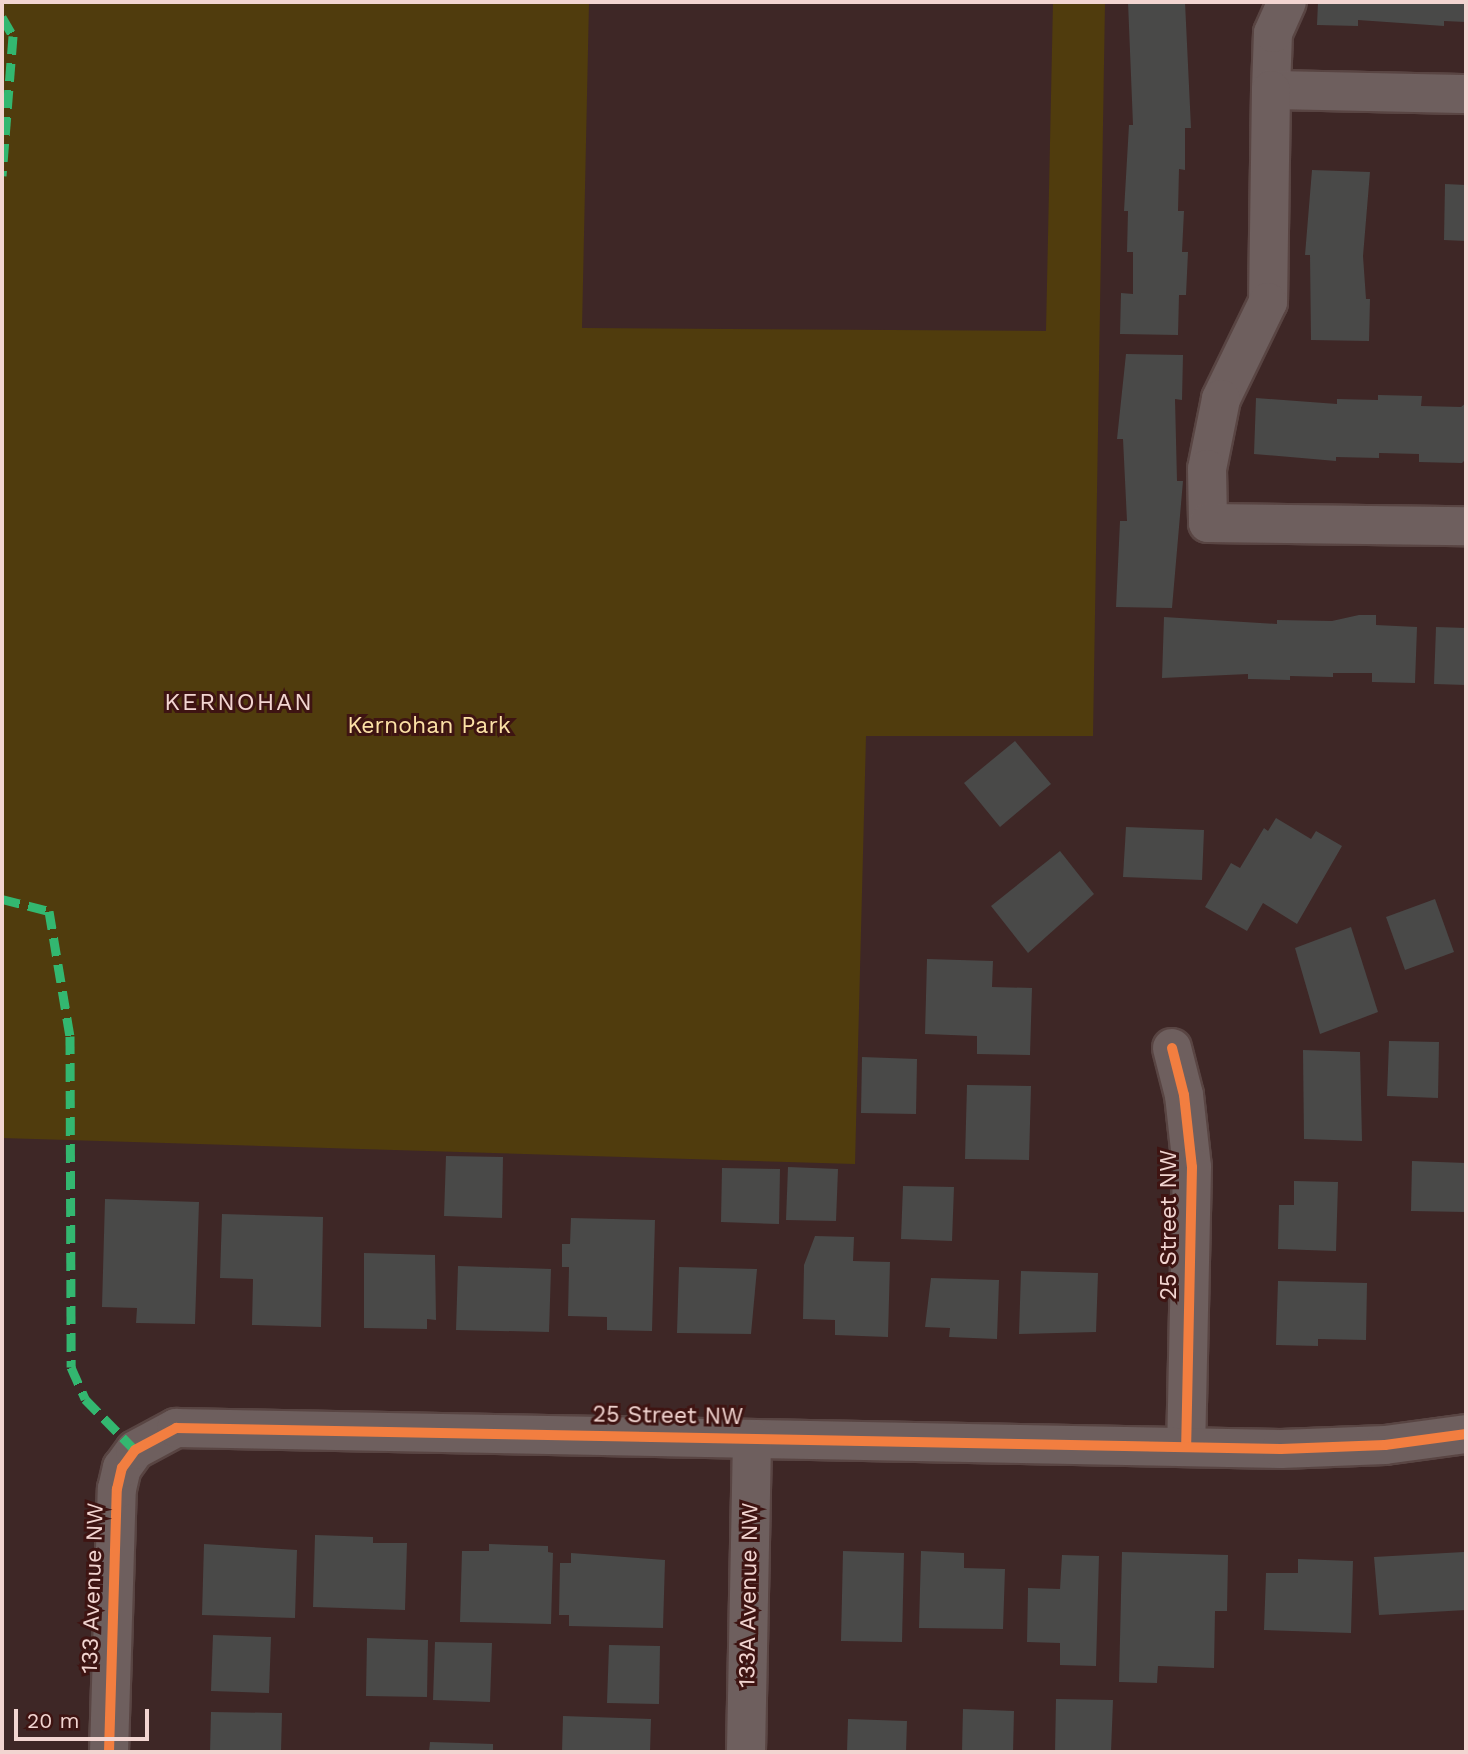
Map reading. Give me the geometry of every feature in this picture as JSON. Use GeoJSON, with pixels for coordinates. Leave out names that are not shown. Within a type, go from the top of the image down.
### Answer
{"type":"FeatureCollection","features":[{"type":"Feature","properties":{"kind":"street"},"geometry":{"type":"LineString","coordinates":[[1287,2],[1273,33],[1268,302],[1221,399],[1207,469],[1208,523],[1466,526]]}},
{"type":"Feature","properties":{"kind":"street"},"geometry":{"type":"LineString","coordinates":[[1271,90],[1466,94]]}},
{"type":"Feature","properties":{"kind":"street","name":"25 Street NW"},"geometry":{"type":"LineString","coordinates":[[1172,1048],[1190,1131],[1192,1167],[1186,1447]]}},
{"type":"Feature","properties":{"kind":"street","name":"25 Street NW"},"geometry":{"type":"LineString","coordinates":[[151,1439],[176,1429],[200,1427],[1335,1448],[1466,1434]]}},
{"type":"Feature","properties":{"kind":"street","name":"133A Avenue NW"},"geometry":{"type":"LineString","coordinates":[[746,1752],[752,1438]]}},
{"type":"Feature","properties":{"kind":"street","name":"133 Avenue NW"},"geometry":{"type":"LineString","coordinates":[[109,1752],[115,1499],[122,1468],[135,1450],[151,1439]]}},
{"type":"Feature","properties":{"kind":"green space","name":"Kernohan Park"},"geometry":{"type":"Polygon","coordinates":[[[2,2],[589,2],[582,328],[1046,331],[1053,2],[1105,2],[1093,736],[866,736],[855,1164],[2,1138],[2,2]]]}},
{"type":"Feature","properties":{"kind":"building"},"geometry":{"type":"Polygon","coordinates":[[[1128,2],[1185,2],[1191,128],[1185,128],[1185,170],[1179,169],[1178,211],[1184,211],[1182,252],[1188,252],[1186,295],[1179,295],[1178,335],[1120,334],[1121,293],[1133,294],[1133,252],[1127,252],[1128,211],[1124,211],[1129,125],[1133,125],[1128,2]]]}},
{"type":"Feature","properties":{"kind":"building"},"geometry":{"type":"Polygon","coordinates":[[[1318,2],[1466,2],[1466,22],[1444,21],[1444,26],[1358,20],[1358,26],[1317,25],[1318,2]]]}},
{"type":"Feature","properties":{"kind":"building"},"geometry":{"type":"Polygon","coordinates":[[[1312,170],[1370,172],[1363,256],[1366,299],[1370,299],[1369,341],[1311,340],[1310,255],[1305,255],[1312,170]]]}},
{"type":"Feature","properties":{"kind":"building"},"geometry":{"type":"Polygon","coordinates":[[[1445,184],[1466,185],[1466,241],[1444,240],[1445,184]]]}},
{"type":"Feature","properties":{"kind":"building"},"geometry":{"type":"Polygon","coordinates":[[[1126,354],[1183,355],[1182,400],[1175,399],[1177,481],[1183,481],[1172,608],[1116,607],[1120,521],[1127,521],[1123,439],[1117,439],[1126,354]]]}},
{"type":"Feature","properties":{"kind":"building"},"geometry":{"type":"Polygon","coordinates":[[[1378,395],[1422,396],[1421,406],[1461,407],[1466,403],[1466,459],[1462,463],[1419,462],[1419,454],[1379,453],[1379,458],[1336,457],[1336,461],[1254,454],[1256,398],[1337,404],[1337,399],[1378,400],[1378,395]]]}},
{"type":"Feature","properties":{"kind":"building"},"geometry":{"type":"Polygon","coordinates":[[[1359,615],[1376,615],[1376,625],[1417,627],[1415,683],[1372,682],[1372,673],[1333,673],[1333,677],[1290,676],[1290,680],[1248,679],[1248,674],[1162,678],[1164,617],[1277,624],[1277,620],[1332,621],[1359,615]]]}},
{"type":"Feature","properties":{"kind":"building"},"geometry":{"type":"Polygon","coordinates":[[[1436,627],[1466,628],[1466,685],[1434,684],[1436,627]]]}},
{"type":"Feature","properties":{"kind":"building"},"geometry":{"type":"Polygon","coordinates":[[[1015,741],[1051,784],[1000,827],[964,783],[1015,741]]]}},
{"type":"Feature","properties":{"kind":"building"},"geometry":{"type":"Polygon","coordinates":[[[1276,818],[1311,839],[1316,831],[1342,846],[1297,924],[1263,903],[1247,931],[1205,907],[1231,863],[1240,868],[1264,828],[1268,831],[1276,818]]]}},
{"type":"Feature","properties":{"kind":"building"},"geometry":{"type":"Polygon","coordinates":[[[1126,827],[1204,830],[1202,880],[1123,877],[1126,827]]]}},
{"type":"Feature","properties":{"kind":"building"},"geometry":{"type":"Polygon","coordinates":[[[1060,851],[1094,894],[1028,953],[991,906],[1060,851]]]}},
{"type":"Feature","properties":{"kind":"building"},"geometry":{"type":"Polygon","coordinates":[[[1435,899],[1454,952],[1405,970],[1386,917],[1435,899]]]}},
{"type":"Feature","properties":{"kind":"building"},"geometry":{"type":"Polygon","coordinates":[[[1351,927],[1378,1012],[1320,1034],[1295,948],[1351,927]]]}},
{"type":"Feature","properties":{"kind":"building"},"geometry":{"type":"Polygon","coordinates":[[[927,959],[993,961],[992,987],[1032,988],[1030,1055],[977,1054],[977,1036],[925,1034],[927,959]]]}},
{"type":"Feature","properties":{"kind":"building"},"geometry":{"type":"Polygon","coordinates":[[[1389,1041],[1439,1042],[1438,1098],[1387,1096],[1389,1041]]]}},
{"type":"Feature","properties":{"kind":"building"},"geometry":{"type":"Polygon","coordinates":[[[1303,1050],[1360,1052],[1362,1141],[1304,1139],[1303,1050]]]}},
{"type":"Feature","properties":{"kind":"building"},"geometry":{"type":"Polygon","coordinates":[[[862,1057],[917,1059],[916,1114],[861,1113],[862,1057]]]}},
{"type":"Feature","properties":{"kind":"building"},"geometry":{"type":"Polygon","coordinates":[[[967,1085],[1031,1086],[1029,1160],[965,1159],[967,1085]]]}},
{"type":"Feature","properties":{"kind":"building"},"geometry":{"type":"Polygon","coordinates":[[[446,1156],[503,1157],[502,1218],[444,1216],[446,1156]]]}},
{"type":"Feature","properties":{"kind":"building"},"geometry":{"type":"Polygon","coordinates":[[[1412,1161],[1466,1163],[1466,1212],[1411,1211],[1412,1161]]]}},
{"type":"Feature","properties":{"kind":"building"},"geometry":{"type":"Polygon","coordinates":[[[788,1167],[838,1169],[836,1221],[786,1220],[788,1167]]]}},
{"type":"Feature","properties":{"kind":"building"},"geometry":{"type":"Polygon","coordinates":[[[722,1168],[780,1169],[779,1224],[721,1222],[722,1168]]]}},
{"type":"Feature","properties":{"kind":"building"},"geometry":{"type":"Polygon","coordinates":[[[1294,1181],[1338,1182],[1336,1251],[1278,1249],[1279,1205],[1294,1205],[1294,1181]]]}},
{"type":"Feature","properties":{"kind":"building"},"geometry":{"type":"Polygon","coordinates":[[[903,1186],[954,1187],[952,1241],[901,1239],[903,1186]]]}},
{"type":"Feature","properties":{"kind":"building"},"geometry":{"type":"Polygon","coordinates":[[[105,1199],[199,1202],[195,1324],[136,1323],[137,1308],[102,1307],[105,1199]]]}},
{"type":"Feature","properties":{"kind":"building"},"geometry":{"type":"Polygon","coordinates":[[[222,1214],[323,1217],[321,1327],[252,1325],[253,1279],[220,1278],[222,1214]]]}},
{"type":"Feature","properties":{"kind":"building"},"geometry":{"type":"Polygon","coordinates":[[[571,1218],[655,1220],[652,1331],[607,1330],[607,1317],[568,1316],[569,1267],[562,1267],[562,1244],[570,1244],[571,1218]]]}},
{"type":"Feature","properties":{"kind":"building"},"geometry":{"type":"Polygon","coordinates":[[[815,1236],[854,1237],[853,1261],[890,1262],[888,1337],[835,1335],[835,1320],[803,1319],[804,1265],[815,1236]]]}},
{"type":"Feature","properties":{"kind":"building"},"geometry":{"type":"Polygon","coordinates":[[[364,1253],[435,1255],[436,1320],[427,1319],[427,1329],[364,1328],[364,1253]]]}},
{"type":"Feature","properties":{"kind":"building"},"geometry":{"type":"Polygon","coordinates":[[[458,1266],[551,1269],[549,1332],[456,1330],[458,1266]]]}},
{"type":"Feature","properties":{"kind":"building"},"geometry":{"type":"Polygon","coordinates":[[[679,1267],[757,1269],[751,1334],[677,1333],[679,1267]]]}},
{"type":"Feature","properties":{"kind":"building"},"geometry":{"type":"Polygon","coordinates":[[[1021,1271],[1098,1273],[1096,1332],[1019,1334],[1021,1271]]]}},
{"type":"Feature","properties":{"kind":"building"},"geometry":{"type":"Polygon","coordinates":[[[931,1278],[999,1280],[997,1339],[949,1337],[950,1328],[925,1327],[931,1278]]]}},
{"type":"Feature","properties":{"kind":"building"},"geometry":{"type":"Polygon","coordinates":[[[1278,1281],[1367,1283],[1366,1340],[1318,1339],[1318,1346],[1276,1345],[1278,1281]]]}},
{"type":"Feature","properties":{"kind":"building"},"geometry":{"type":"Polygon","coordinates":[[[315,1535],[373,1537],[373,1543],[407,1543],[405,1610],[313,1607],[315,1535]]]}},
{"type":"Feature","properties":{"kind":"building"},"geometry":{"type":"Polygon","coordinates":[[[204,1544],[297,1550],[295,1618],[202,1615],[204,1544]]]}},
{"type":"Feature","properties":{"kind":"building"},"geometry":{"type":"Polygon","coordinates":[[[489,1544],[548,1546],[548,1552],[553,1553],[551,1624],[460,1622],[462,1551],[489,1551],[489,1544]]]}},
{"type":"Feature","properties":{"kind":"building"},"geometry":{"type":"Polygon","coordinates":[[[843,1551],[904,1553],[902,1642],[841,1641],[843,1551]]]}},
{"type":"Feature","properties":{"kind":"building"},"geometry":{"type":"Polygon","coordinates":[[[921,1551],[964,1553],[964,1568],[1005,1569],[1003,1629],[919,1628],[921,1551]]]}},
{"type":"Feature","properties":{"kind":"building"},"geometry":{"type":"Polygon","coordinates":[[[1122,1552],[1228,1555],[1227,1611],[1215,1611],[1214,1668],[1158,1666],[1157,1683],[1119,1682],[1122,1552]]]}},
{"type":"Feature","properties":{"kind":"building"},"geometry":{"type":"Polygon","coordinates":[[[1464,1552],[1466,1610],[1379,1615],[1374,1557],[1464,1552]]]}},
{"type":"Feature","properties":{"kind":"building"},"geometry":{"type":"Polygon","coordinates":[[[571,1553],[665,1560],[663,1628],[569,1626],[569,1615],[559,1615],[560,1563],[571,1563],[571,1553]]]}},
{"type":"Feature","properties":{"kind":"building"},"geometry":{"type":"Polygon","coordinates":[[[1062,1555],[1099,1556],[1096,1666],[1060,1665],[1060,1643],[1027,1642],[1028,1588],[1060,1589],[1062,1555]]]}},
{"type":"Feature","properties":{"kind":"building"},"geometry":{"type":"Polygon","coordinates":[[[1298,1559],[1353,1561],[1351,1633],[1264,1630],[1266,1573],[1298,1573],[1298,1559]]]}},
{"type":"Feature","properties":{"kind":"building"},"geometry":{"type":"Polygon","coordinates":[[[213,1635],[271,1637],[269,1693],[211,1691],[213,1635]]]}},
{"type":"Feature","properties":{"kind":"building"},"geometry":{"type":"Polygon","coordinates":[[[367,1638],[428,1640],[427,1697],[366,1696],[367,1638]]]}},
{"type":"Feature","properties":{"kind":"building"},"geometry":{"type":"Polygon","coordinates":[[[435,1642],[492,1643],[490,1702],[433,1700],[435,1642]]]}},
{"type":"Feature","properties":{"kind":"building"},"geometry":{"type":"Polygon","coordinates":[[[609,1645],[660,1646],[659,1704],[607,1703],[609,1645]]]}},
{"type":"Feature","properties":{"kind":"building"},"geometry":{"type":"Polygon","coordinates":[[[1056,1699],[1113,1700],[1111,1752],[1055,1752],[1056,1699]]]}},
{"type":"Feature","properties":{"kind":"building"},"geometry":{"type":"Polygon","coordinates":[[[963,1709],[1014,1711],[1013,1752],[962,1752],[963,1709]]]}},
{"type":"Feature","properties":{"kind":"building"},"geometry":{"type":"Polygon","coordinates":[[[211,1712],[282,1713],[281,1752],[210,1752],[211,1712]]]}},
{"type":"Feature","properties":{"kind":"building"},"geometry":{"type":"Polygon","coordinates":[[[563,1716],[651,1719],[650,1752],[562,1752],[563,1716]]]}},
{"type":"Feature","properties":{"kind":"building"},"geometry":{"type":"Polygon","coordinates":[[[848,1719],[907,1721],[906,1752],[847,1752],[848,1719]]]}},
{"type":"Feature","properties":{"kind":"building"},"geometry":{"type":"Polygon","coordinates":[[[430,1742],[493,1744],[493,1752],[429,1752],[430,1742]]]}},
{"type":"Feature","properties":{"kind":"marked path"},"geometry":{"type":"LineString","coordinates":[[2,17],[13,36],[2,176]]}},
{"type":"Feature","properties":{"kind":"marked path"},"geometry":{"type":"LineString","coordinates":[[2,899],[49,911],[70,1036],[71,1367],[85,1399],[135,1450]]}},
{"type":"Feature","properties":{"kind":"cycle path"},"geometry":{"type":"LineString","coordinates":[[1172,1048],[1184,1095],[1192,1167],[1186,1447]]}},
{"type":"Feature","properties":{"kind":"cycle path"},"geometry":{"type":"LineString","coordinates":[[109,1752],[117,1489],[122,1468],[135,1450],[176,1428],[1281,1449],[1385,1445],[1466,1434]]}},
{"type":"Feature","properties":{"kind":"district","name":"KERNOHAN"},"geometry":{"type":"Point","coordinates":[239,703]}}]}
